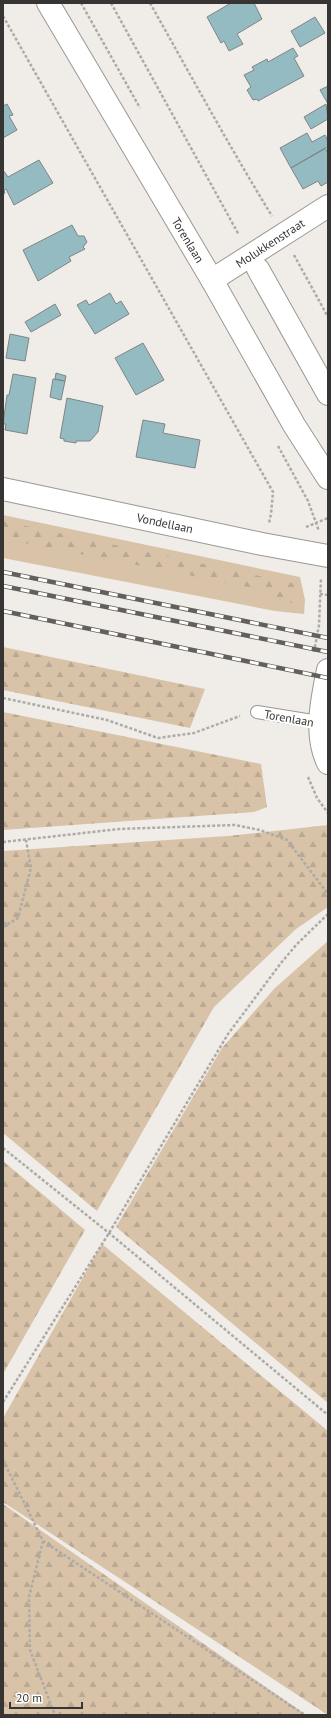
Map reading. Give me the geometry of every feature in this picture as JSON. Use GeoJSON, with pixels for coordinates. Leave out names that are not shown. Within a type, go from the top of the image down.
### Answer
{"type":"FeatureCollection","features":[{"type":"Feature","properties":{"kind":"main road","name":"Torenlaan"},"geometry":{"type":"LineString","coordinates":[[48,3],[212,280],[294,425],[328,478]]}},
{"type":"Feature","properties":{"kind":"main road","name":"Molukkenstraat"},"geometry":{"type":"LineString","coordinates":[[212,280],[254,262],[284,235],[328,206]]}},
{"type":"Feature","properties":{"kind":"main road"},"geometry":{"type":"LineString","coordinates":[[254,262],[328,394]]}},
{"type":"Feature","properties":{"kind":"main road","name":"Vondellaan"},"geometry":{"type":"LineString","coordinates":[[3,489],[262,544],[328,556]]}},
{"type":"Feature","properties":{"kind":"main road","name":"Torenlaan"},"geometry":{"type":"LineString","coordinates":[[328,670],[322,703],[324,723],[321,742],[328,763]]}},
{"type":"Feature","properties":{"kind":"lane","name":"Torenlaan"},"geometry":{"type":"LineString","coordinates":[[257,712],[324,723]]}},
{"type":"Feature","properties":{"kind":"path"},"geometry":{"type":"LineString","coordinates":[[111,3],[254,262]]}},
{"type":"Feature","properties":{"kind":"path"},"geometry":{"type":"LineString","coordinates":[[150,3],[199,89],[230,148],[284,235],[328,317]]}},
{"type":"Feature","properties":{"kind":"path"},"geometry":{"type":"LineString","coordinates":[[3,16],[273,492],[271,514],[262,544]]}},
{"type":"Feature","properties":{"kind":"path"},"geometry":{"type":"LineString","coordinates":[[316,523],[328,518]]}},
{"type":"Feature","properties":{"kind":"path"},"geometry":{"type":"LineString","coordinates":[[320,594],[328,595]]}},
{"type":"Feature","properties":{"kind":"path"},"geometry":{"type":"LineString","coordinates":[[3,698],[107,720],[158,738],[194,733],[229,719],[257,712]]}},
{"type":"Feature","properties":{"kind":"path"},"geometry":{"type":"LineString","coordinates":[[3,842],[119,829],[235,825],[260,830],[287,840],[328,894]]}},
{"type":"Feature","properties":{"kind":"path"},"geometry":{"type":"LineString","coordinates":[[3,927],[18,918],[31,868],[26,840]]}},
{"type":"Feature","properties":{"kind":"path"},"geometry":{"type":"LineString","coordinates":[[3,1402],[109,1233],[228,1034],[293,948],[328,914]]}},
{"type":"Feature","properties":{"kind":"path"},"geometry":{"type":"LineString","coordinates":[[3,1148],[109,1233],[328,1415]]}},
{"type":"Feature","properties":{"kind":"path"},"geometry":{"type":"LineString","coordinates":[[3,1460],[43,1541],[305,1715]]}},
{"type":"Feature","properties":{"kind":"path"},"geometry":{"type":"LineString","coordinates":[[43,1541],[29,1597],[30,1650],[55,1715]]}},
{"type":"Feature","properties":{"kind":"green space"},"geometry":{"type":"Polygon","coordinates":[[[3,515],[300,577],[305,600],[304,614],[275,611],[3,558],[3,515]]]}},
{"type":"Feature","properties":{"kind":"green space"},"geometry":{"type":"Polygon","coordinates":[[[3,521],[297,584],[299,606],[249,587],[3,539],[3,521]]]}},
{"type":"Feature","properties":{"kind":"green space"},"geometry":{"type":"Polygon","coordinates":[[[3,647],[205,689],[190,728],[3,690],[3,647]]]}},
{"type":"Feature","properties":{"kind":"green space"},"geometry":{"type":"Polygon","coordinates":[[[3,712],[261,764],[267,807],[254,812],[3,830],[3,712]]]}},
{"type":"Feature","properties":{"kind":"green space"},"geometry":{"type":"Polygon","coordinates":[[[328,825],[328,907],[296,929],[214,1007],[97,1211],[3,1133],[3,851],[228,836],[328,825]]]}},
{"type":"Feature","properties":{"kind":"green space"},"geometry":{"type":"Polygon","coordinates":[[[328,941],[328,1403],[116,1227],[222,1048],[275,988],[328,941]]]}},
{"type":"Feature","properties":{"kind":"green space"},"geometry":{"type":"Polygon","coordinates":[[[3,1161],[85,1230],[3,1374],[3,1161]]]}},
{"type":"Feature","properties":{"kind":"green space"},"geometry":{"type":"Polygon","coordinates":[[[102,1244],[328,1431],[328,1715],[3,1502],[3,1418],[102,1244]]]}},
{"type":"Feature","properties":{"kind":"green space"},"geometry":{"type":"Polygon","coordinates":[[[3,1504],[306,1715],[3,1715],[3,1504]]]}},
{"type":"Feature","properties":{"kind":"building"},"geometry":{"type":"Polygon","coordinates":[[[231,3],[254,3],[262,19],[237,34],[243,44],[229,51],[224,41],[221,43],[207,17],[231,3]]]}},
{"type":"Feature","properties":{"kind":"building"},"geometry":{"type":"Polygon","coordinates":[[[315,17],[325,33],[300,47],[291,31],[315,17]]]}},
{"type":"Feature","properties":{"kind":"building"},"geometry":{"type":"Polygon","coordinates":[[[293,48],[298,56],[294,58],[304,76],[258,101],[257,99],[253,100],[247,90],[251,87],[244,75],[254,70],[252,67],[267,59],[268,62],[293,48]]]}},
{"type":"Feature","properties":{"kind":"building"},"geometry":{"type":"Polygon","coordinates":[[[328,86],[328,104],[320,90],[328,86]]]}},
{"type":"Feature","properties":{"kind":"building"},"geometry":{"type":"Polygon","coordinates":[[[7,104],[13,115],[9,116],[17,130],[3,138],[3,106],[7,104]]]}},
{"type":"Feature","properties":{"kind":"building"},"geometry":{"type":"Polygon","coordinates":[[[326,104],[328,119],[311,129],[304,117],[326,104]]]}},
{"type":"Feature","properties":{"kind":"building"},"geometry":{"type":"Polygon","coordinates":[[[307,133],[312,142],[325,135],[328,141],[328,147],[291,168],[280,148],[307,133]]]}},
{"type":"Feature","properties":{"kind":"building"},"geometry":{"type":"Polygon","coordinates":[[[325,148],[328,153],[328,182],[321,186],[318,181],[303,189],[291,168],[325,148]]]}},
{"type":"Feature","properties":{"kind":"building"},"geometry":{"type":"Polygon","coordinates":[[[39,160],[53,183],[14,205],[6,189],[4,190],[5,193],[3,194],[3,170],[8,177],[39,160]]]}},
{"type":"Feature","properties":{"kind":"building"},"geometry":{"type":"Polygon","coordinates":[[[72,225],[78,236],[84,236],[87,242],[83,247],[85,249],[69,257],[71,261],[38,281],[23,250],[72,225]]]}},
{"type":"Feature","properties":{"kind":"building"},"geometry":{"type":"Polygon","coordinates":[[[110,293],[116,304],[121,301],[129,314],[95,334],[77,305],[86,300],[89,305],[110,293]]]}},
{"type":"Feature","properties":{"kind":"building"},"geometry":{"type":"Polygon","coordinates":[[[55,304],[61,315],[31,332],[25,322],[55,304]]]}},
{"type":"Feature","properties":{"kind":"building"},"geometry":{"type":"Polygon","coordinates":[[[10,334],[29,338],[25,361],[6,358],[10,334]]]}},
{"type":"Feature","properties":{"kind":"building"},"geometry":{"type":"Polygon","coordinates":[[[143,343],[164,380],[136,395],[115,358],[143,343]]]}},
{"type":"Feature","properties":{"kind":"building"},"geometry":{"type":"Polygon","coordinates":[[[56,373],[66,376],[65,381],[55,379],[56,373]]]}},
{"type":"Feature","properties":{"kind":"building"},"geometry":{"type":"Polygon","coordinates":[[[13,374],[36,378],[27,434],[5,430],[6,424],[3,424],[7,395],[9,395],[13,374]]]}},
{"type":"Feature","properties":{"kind":"building"},"geometry":{"type":"Polygon","coordinates":[[[53,379],[65,381],[61,400],[50,397],[53,379]]]}},
{"type":"Feature","properties":{"kind":"building"},"geometry":{"type":"Polygon","coordinates":[[[67,398],[103,406],[98,432],[90,441],[76,441],[76,443],[64,441],[64,439],[60,438],[67,398]]]}},
{"type":"Feature","properties":{"kind":"building"},"geometry":{"type":"Polygon","coordinates":[[[143,420],[165,424],[163,433],[200,440],[195,468],[136,457],[143,420]]]}},
{"type":"Feature","properties":{"kind":"railway"},"geometry":{"type":"LineString","coordinates":[[3,572],[328,638]]}},
{"type":"Feature","properties":{"kind":"railway"},"geometry":{"type":"LineString","coordinates":[[3,586],[328,652]]}},
{"type":"Feature","properties":{"kind":"railway"},"geometry":{"type":"LineString","coordinates":[[3,611],[328,678]]}}]}
